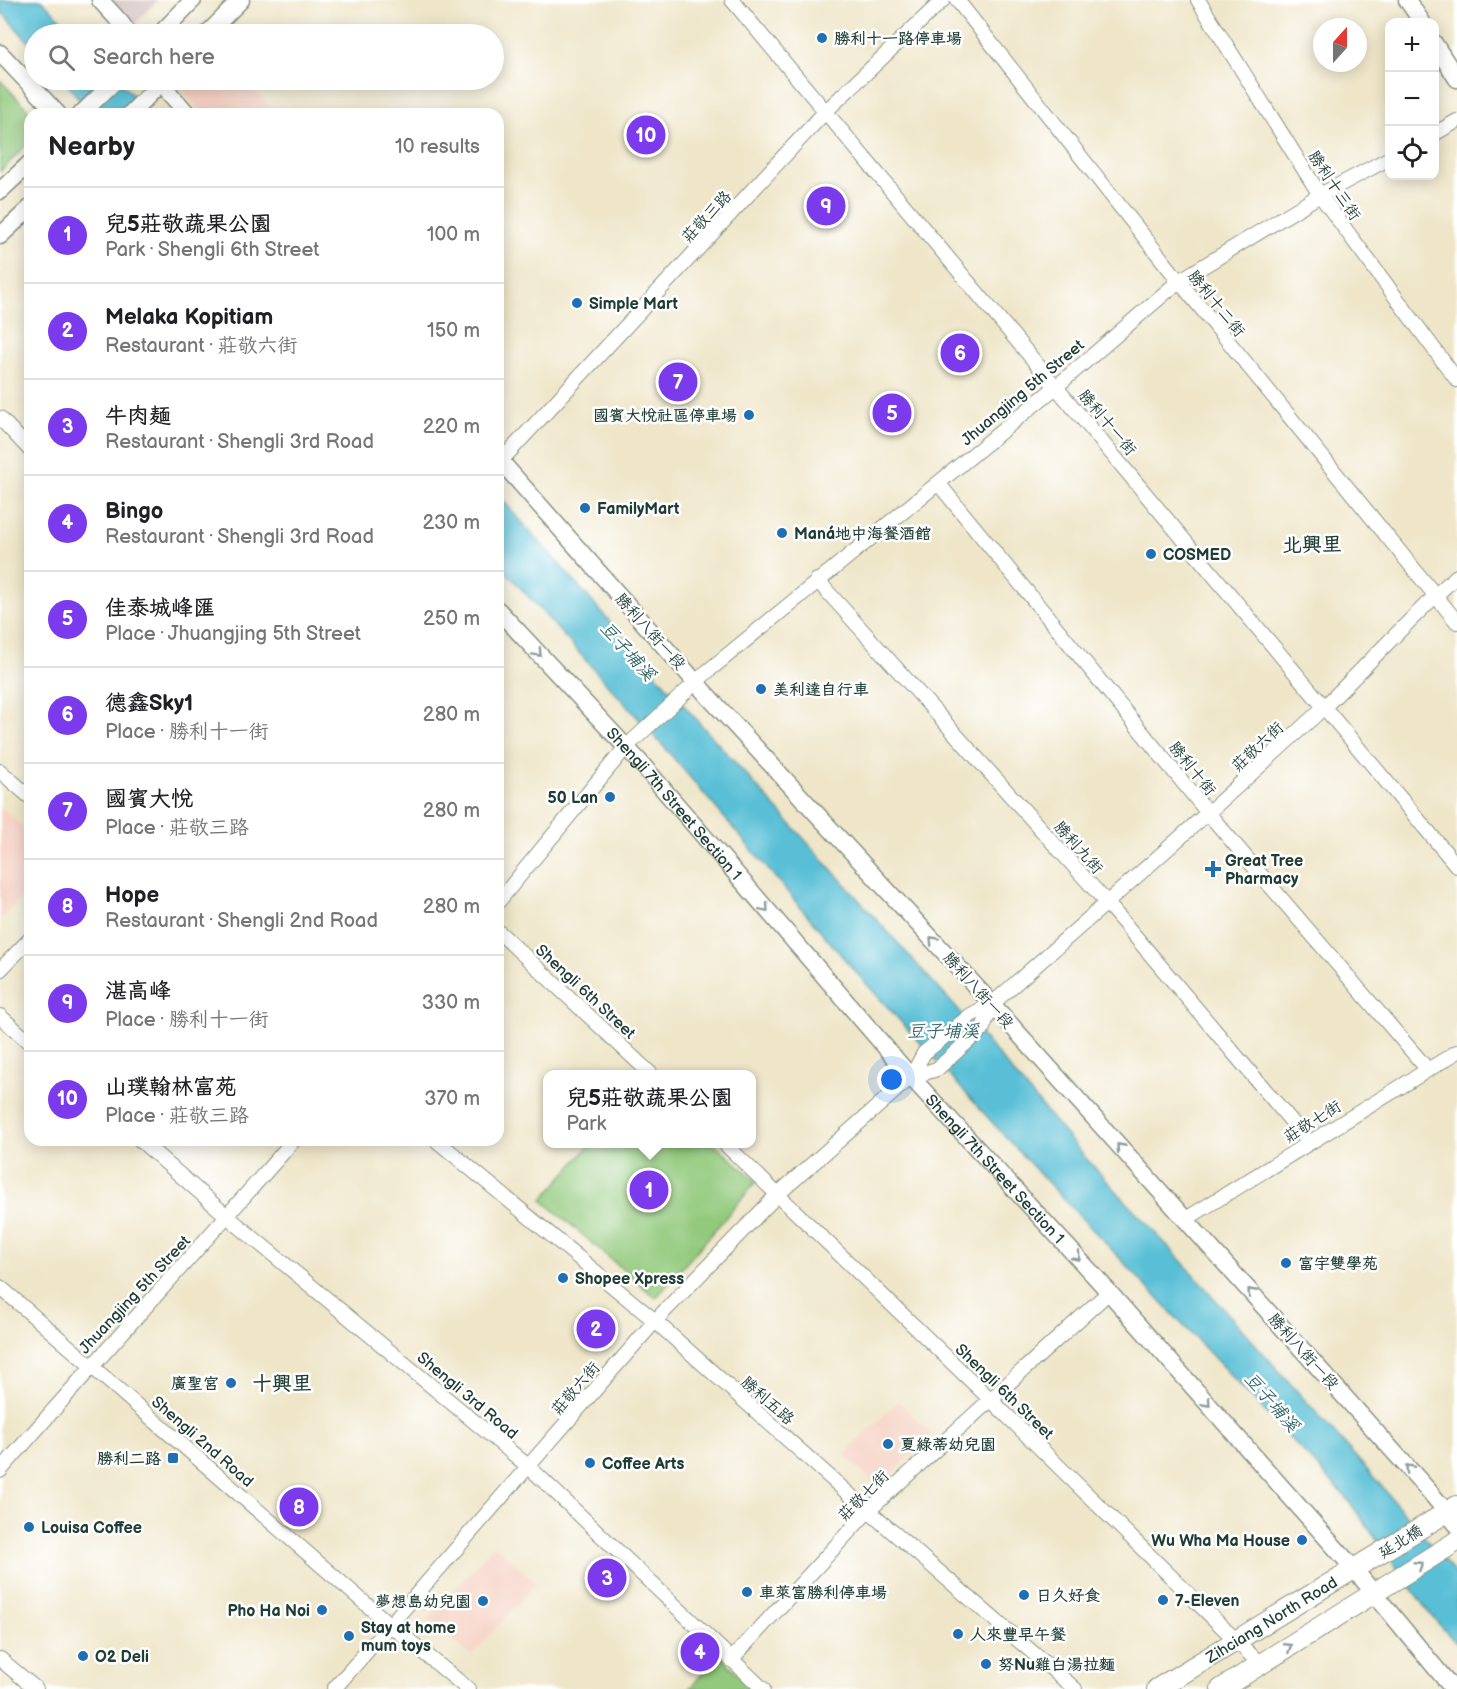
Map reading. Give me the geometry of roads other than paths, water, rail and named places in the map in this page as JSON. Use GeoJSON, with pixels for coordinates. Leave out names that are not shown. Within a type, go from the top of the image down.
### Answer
{"type":"FeatureCollection","features":[{"type":"Feature","properties":{"kind":"main road","name":"延北橋"},"geometry":{"type":"LineString","coordinates":[[1361,1565],[1448,1516]]}},
{"type":"Feature","properties":{"kind":"main road","name":"延北橋"},"geometry":{"type":"LineString","coordinates":[[1381,1590],[1454,1542]]}},
{"type":"Feature","properties":{"kind":"main road","name":"Zihciang North Road"},"geometry":{"type":"LineString","coordinates":[[1157,1689],[1361,1565]]}},
{"type":"Feature","properties":{"kind":"main road","name":"Zihciang North Road"},"geometry":{"type":"LineString","coordinates":[[1221,1689],[1381,1590]]}},
{"type":"Feature","properties":{"kind":"street"},"geometry":{"type":"LineString","coordinates":[[100,0],[122,24]]}},
{"type":"Feature","properties":{"kind":"street"},"geometry":{"type":"LineString","coordinates":[[170,24],[193,0]]}},
{"type":"Feature","properties":{"kind":"street"},"geometry":{"type":"LineString","coordinates":[[217,24],[241,0]]}},
{"type":"Feature","properties":{"kind":"street","name":"勝利十一街"},"geometry":{"type":"LineString","coordinates":[[732,0],[1457,866]]}},
{"type":"Feature","properties":{"kind":"street","name":"莊敬三路"},"geometry":{"type":"LineString","coordinates":[[504,456],[825,112],[943,0]]}},
{"type":"Feature","properties":{"kind":"street","name":"勝利十二街"},"geometry":{"type":"LineString","coordinates":[[957,0],[1179,281],[1457,622]]}},
{"type":"Feature","properties":{"kind":"street","name":"勝利十三街"},"geometry":{"type":"LineString","coordinates":[[1198,0],[1320,195],[1457,380]]}},
{"type":"Feature","properties":{"kind":"street"},"geometry":{"type":"LineString","coordinates":[[1407,0],[1419,18]]}},
{"type":"Feature","properties":{"kind":"street"},"geometry":{"type":"LineString","coordinates":[[1439,51],[1457,79]]}},
{"type":"Feature","properties":{"kind":"street"},"geometry":{"type":"LineString","coordinates":[[0,52],[24,78]]}},
{"type":"Feature","properties":{"kind":"street"},"geometry":{"type":"LineString","coordinates":[[36,90],[52,108]]}},
{"type":"Feature","properties":{"kind":"street"},"geometry":{"type":"LineString","coordinates":[[88,108],[107,90]]}},
{"type":"Feature","properties":{"kind":"street"},"geometry":{"type":"LineString","coordinates":[[136,108],[153,90]]}},
{"type":"Feature","properties":{"kind":"street"},"geometry":{"type":"LineString","coordinates":[[168,90],[183,108]]}},
{"type":"Feature","properties":{"kind":"street"},"geometry":{"type":"LineString","coordinates":[[1439,131],[1457,121]]}},
{"type":"Feature","properties":{"kind":"street","name":"Jhuangjing 5th Street"},"geometry":{"type":"LineString","coordinates":[[626,747],[696,682],[817,580],[1057,386],[1179,281],[1320,195],[1385,160]]}},
{"type":"Feature","properties":{"kind":"street"},"geometry":{"type":"LineString","coordinates":[[0,191],[24,169]]}},
{"type":"Feature","properties":{"kind":"street"},"geometry":{"type":"LineString","coordinates":[[0,236],[24,214]]}},
{"type":"Feature","properties":{"kind":"street"},"geometry":{"type":"LineString","coordinates":[[0,418],[24,444]]}},
{"type":"Feature","properties":{"kind":"street","name":"勝利八街一段"},"geometry":{"type":"LineString","coordinates":[[504,467],[696,682],[1186,1219],[1448,1516]]}},
{"type":"Feature","properties":{"kind":"street","name":"勝利十街"},"geometry":{"type":"LineString","coordinates":[[938,483],[1208,813],[1428,1070]]}},
{"type":"Feature","properties":{"kind":"street","name":"莊敬六街"},"geometry":{"type":"LineString","coordinates":[[992,1005],[1208,813],[1323,707],[1457,576]]}},
{"type":"Feature","properties":{"kind":"street","name":"勝利九街"},"geometry":{"type":"LineString","coordinates":[[817,580],[1107,903],[1309,1142]]}},
{"type":"Feature","properties":{"kind":"street","name":"Shengli 7th Street Section 1"},"geometry":{"type":"LineString","coordinates":[[504,616],[626,747],[911,1077],[1361,1565],[1454,1689]]}},
{"type":"Feature","properties":{"kind":"street"},"geometry":{"type":"LineString","coordinates":[[504,895],[626,747]]}},
{"type":"Feature","properties":{"kind":"street"},"geometry":{"type":"LineString","coordinates":[[0,771],[24,792]]}},
{"type":"Feature","properties":{"kind":"street","name":"Shengli 6th Street"},"geometry":{"type":"LineString","coordinates":[[504,937],[647,1070]]}},
{"type":"Feature","properties":{"kind":"street"},"geometry":{"type":"LineString","coordinates":[[0,970],[24,945]]}},
{"type":"Feature","properties":{"kind":"street"},"geometry":{"type":"LineString","coordinates":[[911,1077],[924,1053],[971,1015],[992,1005]]}},
{"type":"Feature","properties":{"kind":"street"},"geometry":{"type":"LineString","coordinates":[[911,1077],[937,1069],[983,1028],[992,1005]]}},
{"type":"Feature","properties":{"kind":"street"},"geometry":{"type":"LineString","coordinates":[[0,1016],[24,1037]]}},
{"type":"Feature","properties":{"kind":"street","name":"莊敬七街"},"geometry":{"type":"LineString","coordinates":[[1186,1219],[1457,1052]]}},
{"type":"Feature","properties":{"kind":"street","name":"莊敬六街"},"geometry":{"type":"LineString","coordinates":[[334,1689],[654,1321],[778,1194],[911,1077]]}},
{"type":"Feature","properties":{"kind":"street","name":"Shengli 3rd Road"},"geometry":{"type":"LineString","coordinates":[[147,1146],[228,1217],[529,1467],[762,1689]]}},
{"type":"Feature","properties":{"kind":"street","name":"Jhuangjing 5th Street"},"geometry":{"type":"LineString","coordinates":[[0,1471],[91,1365],[228,1217],[289,1146]]}},
{"type":"Feature","properties":{"kind":"street","name":"勝利五路"},"geometry":{"type":"LineString","coordinates":[[443,1146],[654,1321],[868,1511],[1076,1689]]}},
{"type":"Feature","properties":{"kind":"street","name":"Shengli 6th Street"},"geometry":{"type":"LineString","coordinates":[[729,1148],[1260,1664]]}},
{"type":"Feature","properties":{"kind":"street","name":"Shengli 2nd Road"},"geometry":{"type":"LineString","coordinates":[[0,1287],[389,1624],[468,1689]]}},
{"type":"Feature","properties":{"kind":"street","name":"莊敬七街"},"geometry":{"type":"LineString","coordinates":[[731,1660],[868,1511],[1109,1292]]}},
{"type":"Feature","properties":{"kind":"street"},"geometry":{"type":"LineString","coordinates":[[0,1659],[36,1689]]}},
{"type":"Feature","properties":{"kind":"water"},"geometry":{"type":"Polygon","coordinates":[[[0,0],[42,0],[65,24],[24,24],[24,37],[0,10],[0,0]]]}},
{"type":"Feature","properties":{"kind":"water"},"geometry":{"type":"Polygon","coordinates":[[[72,90],[128,90],[145,108],[86,108],[72,90]]]}},
{"type":"Feature","properties":{"kind":"water","name":"豆子埔溪"},"geometry":{"type":"Polygon","coordinates":[[[504,502],[987,1042],[1082,1154],[1176,1255],[1377,1481],[1457,1576],[1457,1644],[1429,1613],[1346,1497],[1020,1153],[853,969],[665,748],[504,570],[504,502]]]}},
{"type":"Feature","properties":{"kind":"place","name":"勝利十一路停車場"},"geometry":{"type":"Point","coordinates":[822,38]}},
{"type":"Feature","properties":{"kind":"place","name":"山璞翰林富苑"},"geometry":{"type":"Point","coordinates":[646,135]}},
{"type":"Feature","properties":{"kind":"place","name":"湛高峰"},"geometry":{"type":"Point","coordinates":[826,206]}},
{"type":"Feature","properties":{"kind":"place","name":"Simple Mart"},"geometry":{"type":"Point","coordinates":[577,303]}},
{"type":"Feature","properties":{"kind":"place","name":"德鑫Sky1"},"geometry":{"type":"Point","coordinates":[960,353]}},
{"type":"Feature","properties":{"kind":"place","name":"國賓大悅"},"geometry":{"type":"Point","coordinates":[678,382]}},
{"type":"Feature","properties":{"kind":"place","name":"佳泰城峰匯"},"geometry":{"type":"Point","coordinates":[892,413]}},
{"type":"Feature","properties":{"kind":"place","name":"國賓大悅社區停車場"},"geometry":{"type":"Point","coordinates":[749,415]}},
{"type":"Feature","properties":{"kind":"place","name":"FamilyMart"},"geometry":{"type":"Point","coordinates":[585,508]}},
{"type":"Feature","properties":{"kind":"place","name":"Maná地中海餐酒館"},"geometry":{"type":"Point","coordinates":[782,533]}},
{"type":"Feature","properties":{"kind":"place","name":"COSMED"},"geometry":{"type":"Point","coordinates":[1151,554]}},
{"type":"Feature","properties":{"kind":"place","name":"美利達自行車"},"geometry":{"type":"Point","coordinates":[761,689]}},
{"type":"Feature","properties":{"kind":"place","name":"50 Lan"},"geometry":{"type":"Point","coordinates":[610,797]}},
{"type":"Feature","properties":{"kind":"place","name":"Great Tree Pharmacy"},"geometry":{"type":"Point","coordinates":[1213,869]}},
{"type":"Feature","properties":{"kind":"place","name":"兒5莊敬蔬果公園"},"geometry":{"type":"Point","coordinates":[649,1190]}},
{"type":"Feature","properties":{"kind":"place","name":"富宇雙學苑"},"geometry":{"type":"Point","coordinates":[1286,1263]}},
{"type":"Feature","properties":{"kind":"place","name":"Shopee Xpress"},"geometry":{"type":"Point","coordinates":[563,1278]}},
{"type":"Feature","properties":{"kind":"place","name":"Melaka Kopitiam"},"geometry":{"type":"Point","coordinates":[596,1329]}},
{"type":"Feature","properties":{"kind":"place","name":"廣聖宮"},"geometry":{"type":"Point","coordinates":[231,1383]}},
{"type":"Feature","properties":{"kind":"place","name":"夏綠蒂幼兒園"},"geometry":{"type":"Point","coordinates":[888,1444]}},
{"type":"Feature","properties":{"kind":"place","name":"勝利二路"},"geometry":{"type":"Point","coordinates":[173,1458]}},
{"type":"Feature","properties":{"kind":"place","name":"Coffee Arts"},"geometry":{"type":"Point","coordinates":[590,1463]}},
{"type":"Feature","properties":{"kind":"place","name":"Hope"},"geometry":{"type":"Point","coordinates":[299,1507]}},
{"type":"Feature","properties":{"kind":"place","name":"Louisa Coffee"},"geometry":{"type":"Point","coordinates":[29,1527]}},
{"type":"Feature","properties":{"kind":"place","name":"Wu Wha Ma House"},"geometry":{"type":"Point","coordinates":[1302,1540]}},
{"type":"Feature","properties":{"kind":"place","name":"牛肉麺"},"geometry":{"type":"Point","coordinates":[607,1578]}},
{"type":"Feature","properties":{"kind":"place","name":"車萊富勝利停車場"},"geometry":{"type":"Point","coordinates":[747,1592]}},
{"type":"Feature","properties":{"kind":"place","name":"日久好食"},"geometry":{"type":"Point","coordinates":[1024,1595]}},
{"type":"Feature","properties":{"kind":"place","name":"7-Eleven"},"geometry":{"type":"Point","coordinates":[1163,1600]}},
{"type":"Feature","properties":{"kind":"place","name":"夢想島幼兒園"},"geometry":{"type":"Point","coordinates":[483,1601]}},
{"type":"Feature","properties":{"kind":"place","name":"Pho Ha Noi"},"geometry":{"type":"Point","coordinates":[322,1610]}},
{"type":"Feature","properties":{"kind":"place","name":"人來豐早午餐"},"geometry":{"type":"Point","coordinates":[958,1634]}},
{"type":"Feature","properties":{"kind":"place","name":"Stay at home mum toys"},"geometry":{"type":"Point","coordinates":[349,1636]}},
{"type":"Feature","properties":{"kind":"place","name":"Bingo"},"geometry":{"type":"Point","coordinates":[700,1652]}},
{"type":"Feature","properties":{"kind":"place","name":"O2 Deli"},"geometry":{"type":"Point","coordinates":[83,1656]}},
{"type":"Feature","properties":{"kind":"place","name":"努Nu雞白湯拉麵"},"geometry":{"type":"Point","coordinates":[986,1664]}},
{"type":"Feature","properties":{"kind":"district","name":"北興里"},"geometry":{"type":"Point","coordinates":[1312,544]}},
{"type":"Feature","properties":{"kind":"district","name":"十興里"},"geometry":{"type":"Point","coordinates":[282,1383]}}]}
